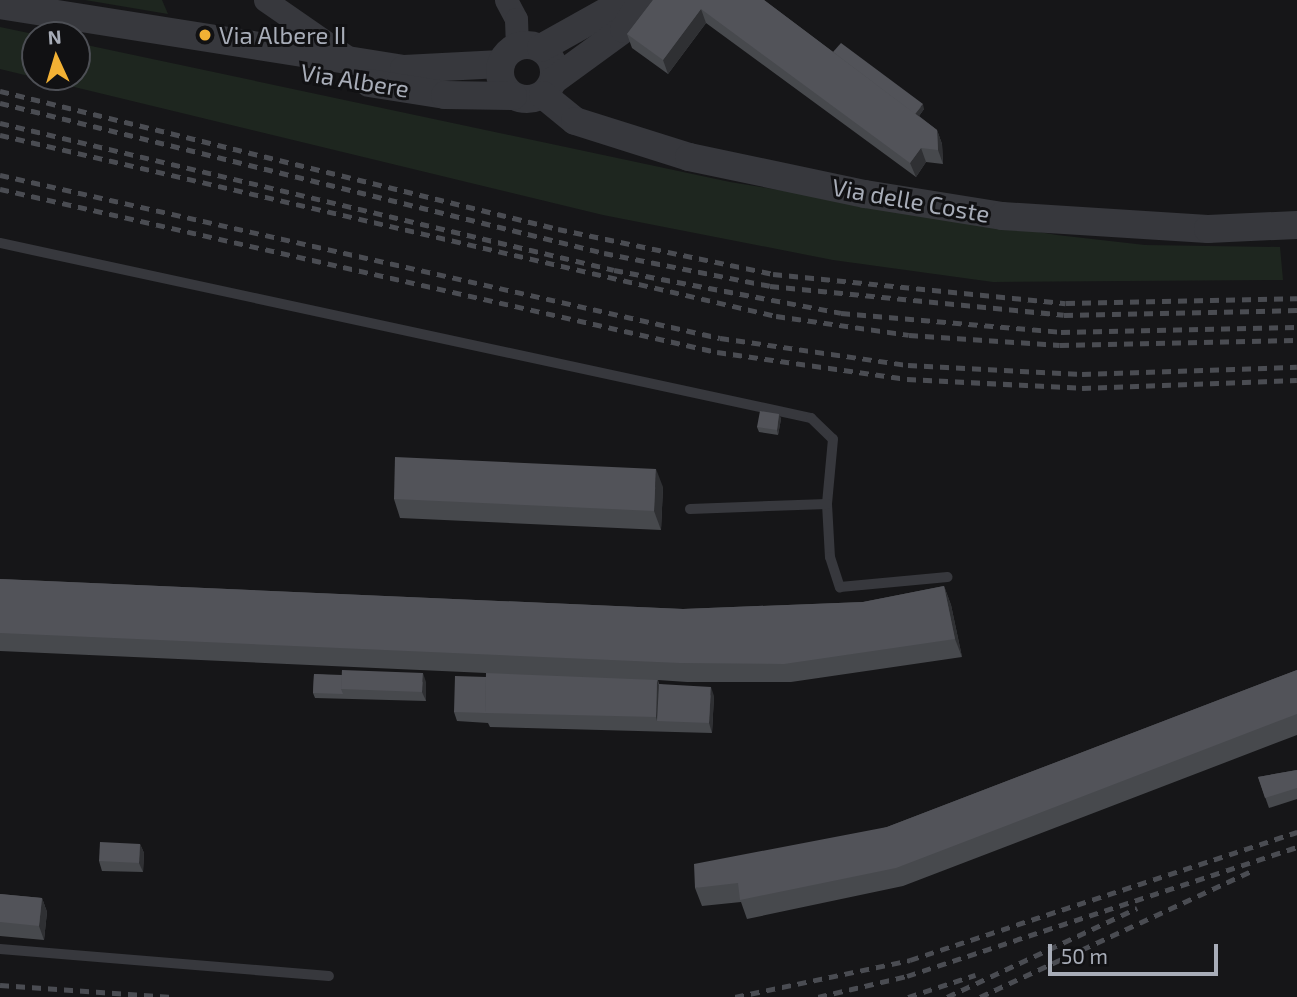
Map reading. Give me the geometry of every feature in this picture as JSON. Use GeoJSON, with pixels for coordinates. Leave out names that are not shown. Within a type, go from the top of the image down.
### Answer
{"type":"FeatureCollection","features":[{"type":"Feature","properties":{"kind":"street"},"geometry":{"type":"LineString","coordinates":[[265,0],[356,63]]}},
{"type":"Feature","properties":{"kind":"street"},"geometry":{"type":"LineString","coordinates":[[506,0],[516,19],[520,53],[500,76],[513,96]]}},
{"type":"Feature","properties":{"kind":"street","name":"Via Albere"},"geometry":{"type":"LineString","coordinates":[[0,5],[200,41],[356,63],[458,70],[520,53],[627,0]]}},
{"type":"Feature","properties":{"kind":"street"},"geometry":{"type":"LineString","coordinates":[[548,88],[624,29],[643,0]]}},
{"type":"Feature","properties":{"kind":"street","name":"Via Albere"},"geometry":{"type":"LineString","coordinates":[[200,41],[271,67],[445,95],[513,96],[548,88]]}},
{"type":"Feature","properties":{"kind":"street"},"geometry":{"type":"LineString","coordinates":[[520,53],[555,68],[548,88]]}},
{"type":"Feature","properties":{"kind":"street","name":"Via delle Coste"},"geometry":{"type":"LineString","coordinates":[[548,88],[575,121],[677,153],[865,194],[1002,216],[1208,229],[1297,225]]}},
{"type":"Feature","properties":{"kind":"lane"},"geometry":{"type":"LineString","coordinates":[[0,243],[810,418],[833,439],[827,504],[840,587],[948,577]]}},
{"type":"Feature","properties":{"kind":"lane"},"geometry":{"type":"LineString","coordinates":[[690,509],[827,504]]}},
{"type":"Feature","properties":{"kind":"lane"},"geometry":{"type":"LineString","coordinates":[[0,949],[329,976]]}},
{"type":"Feature","properties":{"kind":"shaded area"},"geometry":{"type":"Polygon","coordinates":[[[85,0],[162,0],[168,14],[85,0]]]}},
{"type":"Feature","properties":{"kind":"shaded area"},"geometry":{"type":"Polygon","coordinates":[[[0,27],[21,31],[21,74],[0,69],[0,27]]]}},
{"type":"Feature","properties":{"kind":"shaded area"},"geometry":{"type":"Polygon","coordinates":[[[91,46],[730,182],[1057,235],[1145,245],[1280,247],[1283,280],[993,282],[833,260],[603,215],[91,91],[91,46]]]}},
{"type":"Feature","properties":{"kind":"building"},"geometry":{"type":"Polygon","coordinates":[[[653,0],[764,0],[937,130],[938,150],[921,148],[910,163],[701,9],[663,60],[627,34],[653,0]]]}},
{"type":"Feature","properties":{"kind":"building"},"geometry":{"type":"Polygon","coordinates":[[[841,43],[923,104],[915,114],[833,52],[841,43]]]}},
{"type":"Feature","properties":{"kind":"building"},"geometry":{"type":"Polygon","coordinates":[[[760,411],[779,414],[777,430],[757,427],[760,411]]]}},
{"type":"Feature","properties":{"kind":"building"},"geometry":{"type":"Polygon","coordinates":[[[395,457],[656,469],[654,511],[394,499],[395,457]]]}},
{"type":"Feature","properties":{"kind":"building"},"geometry":{"type":"Polygon","coordinates":[[[0,579],[683,609],[863,602],[944,586],[955,639],[784,664],[680,663],[0,633],[0,579]]]}},
{"type":"Feature","properties":{"kind":"building"},"geometry":{"type":"Polygon","coordinates":[[[342,670],[423,673],[422,692],[341,689],[342,670]]]}},
{"type":"Feature","properties":{"kind":"building"},"geometry":{"type":"Polygon","coordinates":[[[1297,670],[1297,714],[896,868],[740,900],[738,883],[695,888],[694,864],[887,827],[1297,670]]]}},
{"type":"Feature","properties":{"kind":"building"},"geometry":{"type":"Polygon","coordinates":[[[486,673],[657,680],[656,717],[485,713],[486,673]]]}},
{"type":"Feature","properties":{"kind":"building"},"geometry":{"type":"Polygon","coordinates":[[[314,674],[342,675],[343,694],[313,693],[314,674]]]}},
{"type":"Feature","properties":{"kind":"building"},"geometry":{"type":"Polygon","coordinates":[[[455,676],[486,677],[485,713],[454,712],[455,676]]]}},
{"type":"Feature","properties":{"kind":"building"},"geometry":{"type":"Polygon","coordinates":[[[659,684],[711,687],[709,723],[657,721],[659,684]]]}},
{"type":"Feature","properties":{"kind":"building"},"geometry":{"type":"Polygon","coordinates":[[[1297,770],[1297,788],[1265,798],[1258,777],[1297,770]]]}},
{"type":"Feature","properties":{"kind":"building"},"geometry":{"type":"Polygon","coordinates":[[[100,842],[140,844],[139,863],[99,861],[100,842]]]}},
{"type":"Feature","properties":{"kind":"building"},"geometry":{"type":"Polygon","coordinates":[[[0,894],[42,898],[39,926],[0,922],[0,894]]]}},
{"type":"Feature","properties":{"kind":"railway"},"geometry":{"type":"LineString","coordinates":[[0,91],[558,229],[773,274],[1066,303],[1297,298]]}},
{"type":"Feature","properties":{"kind":"railway"},"geometry":{"type":"LineString","coordinates":[[0,103],[604,253],[770,286],[1064,315],[1297,310]]}},
{"type":"Feature","properties":{"kind":"railway"},"geometry":{"type":"LineString","coordinates":[[0,123],[614,270],[841,313],[1061,332],[1297,327]]}},
{"type":"Feature","properties":{"kind":"railway"},"geometry":{"type":"LineString","coordinates":[[0,135],[776,316],[909,335],[1060,345],[1297,340]]}},
{"type":"Feature","properties":{"kind":"railway"},"geometry":{"type":"LineString","coordinates":[[0,175],[720,338],[908,365],[1082,374],[1297,367]]}},
{"type":"Feature","properties":{"kind":"railway"},"geometry":{"type":"LineString","coordinates":[[0,189],[717,352],[907,379],[1082,388],[1297,380]]}},
{"type":"Feature","properties":{"kind":"railway"},"geometry":{"type":"LineString","coordinates":[[735,997],[910,960],[1297,832]]}},
{"type":"Feature","properties":{"kind":"railway"},"geometry":{"type":"LineString","coordinates":[[818,997],[907,976],[1297,847]]}},
{"type":"Feature","properties":{"kind":"railway"},"geometry":{"type":"LineString","coordinates":[[980,997],[1253,870]]}},
{"type":"Feature","properties":{"kind":"railway"},"geometry":{"type":"LineString","coordinates":[[947,997],[1137,908]]}},
{"type":"Feature","properties":{"kind":"railway"},"geometry":{"type":"LineString","coordinates":[[908,997],[975,975]]}},
{"type":"Feature","properties":{"kind":"railway"},"geometry":{"type":"LineString","coordinates":[[0,985],[172,997]]}},
{"type":"Feature","properties":{"kind":"place","name":"Via Albere II"},"geometry":{"type":"Point","coordinates":[205,35]}}]}
